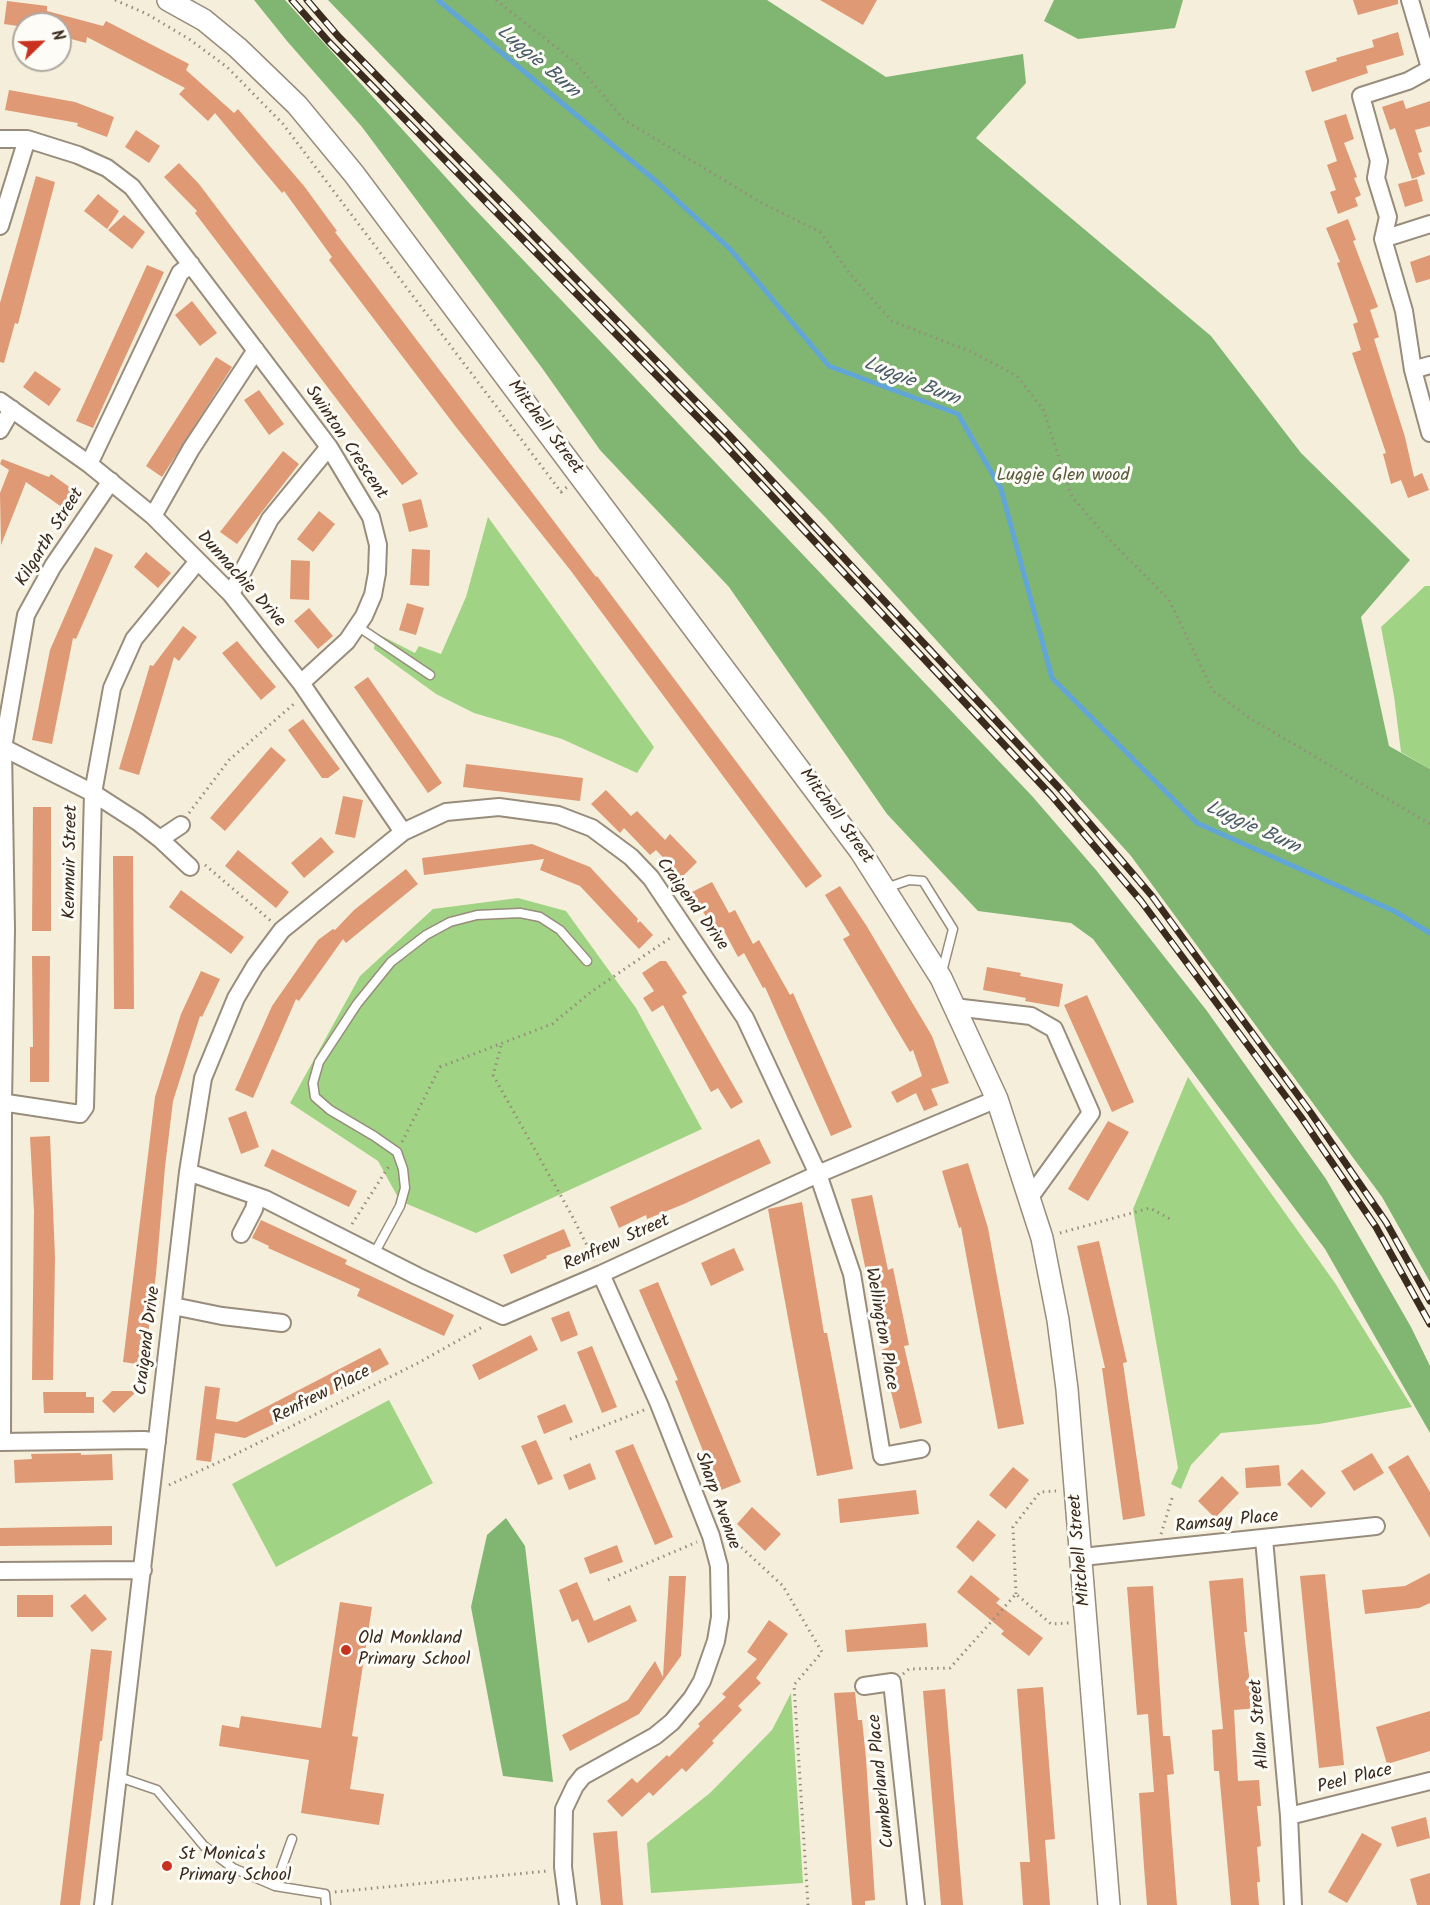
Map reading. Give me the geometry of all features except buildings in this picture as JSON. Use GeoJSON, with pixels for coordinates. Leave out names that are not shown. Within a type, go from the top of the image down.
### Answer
{"type":"FeatureCollection","features":[{"type":"Feature","properties":{"kind":"street","name":"Mitchell Street"},"geometry":{"type":"LineString","coordinates":[[168,0],[204,20],[238,48],[297,105],[394,227],[854,842],[886,888],[941,978],[997,1099],[1042,1238],[1058,1320],[1068,1389],[1109,1905]]}},
{"type":"Feature","properties":{"kind":"street"},"geometry":{"type":"LineString","coordinates":[[1410,0],[1430,69],[1408,81],[1361,96],[1379,161],[1376,178],[1388,217],[1383,238],[1404,311],[1413,370],[1430,433]]}},
{"type":"Feature","properties":{"kind":"street","name":"Swinton Crescent"},"geometry":{"type":"LineString","coordinates":[[0,139],[27,139],[78,155],[107,168],[132,187],[328,447],[371,517],[378,545],[373,596],[347,641],[304,688]]}},
{"type":"Feature","properties":{"kind":"street"},"geometry":{"type":"LineString","coordinates":[[0,226],[27,139]]}},
{"type":"Feature","properties":{"kind":"street"},"geometry":{"type":"LineString","coordinates":[[1383,238],[1430,224]]}},
{"type":"Feature","properties":{"kind":"street"},"geometry":{"type":"LineString","coordinates":[[89,464],[180,273],[191,264]]}},
{"type":"Feature","properties":{"kind":"street"},"geometry":{"type":"LineString","coordinates":[[153,516],[191,449],[256,350]]}},
{"type":"Feature","properties":{"kind":"street"},"geometry":{"type":"LineString","coordinates":[[1413,370],[1430,365]]}},
{"type":"Feature","properties":{"kind":"street"},"geometry":{"type":"LineString","coordinates":[[0,430],[6,405]]}},
{"type":"Feature","properties":{"kind":"street","name":"Dunnachie Drive"},"geometry":{"type":"LineString","coordinates":[[6,405],[89,464],[153,516],[231,594],[304,688],[403,832]]}},
{"type":"Feature","properties":{"kind":"street"},"geometry":{"type":"LineString","coordinates":[[231,594],[270,519],[328,447]]}},
{"type":"Feature","properties":{"kind":"street","name":"Kilgarth Street"},"geometry":{"type":"LineString","coordinates":[[1,1442],[2,1102],[6,930],[2,747],[26,615],[53,566],[111,481]]}},
{"type":"Feature","properties":{"kind":"street","name":"Kenmuir Street"},"geometry":{"type":"LineString","coordinates":[[2,1102],[80,1114],[85,1107],[93,793],[112,688],[134,639],[198,561]]}},
{"type":"Feature","properties":{"kind":"street"},"geometry":{"type":"LineString","coordinates":[[2,747],[93,793],[138,822],[190,867]]}},
{"type":"Feature","properties":{"kind":"street","name":"Craigend Drive"},"geometry":{"type":"LineString","coordinates":[[104,1905],[188,1172],[203,1078],[236,998],[255,966],[282,930],[403,832],[446,812],[499,807],[558,815],[592,828],[631,857],[651,878],[745,1018],[818,1174]]}},
{"type":"Feature","properties":{"kind":"street"},"geometry":{"type":"LineString","coordinates":[[160,839],[181,825]]}},
{"type":"Feature","properties":{"kind":"street"},"geometry":{"type":"LineString","coordinates":[[954,1007],[1031,1017],[1054,1029],[1091,1113],[1030,1197]]}},
{"type":"Feature","properties":{"kind":"street","name":"Renfrew Street"},"geometry":{"type":"LineString","coordinates":[[503,1316],[601,1274],[818,1174],[997,1099]]}},
{"type":"Feature","properties":{"kind":"street"},"geometry":{"type":"LineString","coordinates":[[188,1172],[257,1196],[503,1316]]}},
{"type":"Feature","properties":{"kind":"street","name":"Wellington Place"},"geometry":{"type":"LineString","coordinates":[[818,1174],[852,1274],[882,1456],[921,1449]]}},
{"type":"Feature","properties":{"kind":"street"},"geometry":{"type":"LineString","coordinates":[[241,1234],[254,1209],[257,1196]]}},
{"type":"Feature","properties":{"kind":"street","name":"Sharp Avenue"},"geometry":{"type":"LineString","coordinates":[[568,1905],[563,1867],[564,1809],[575,1786],[583,1776],[655,1736],[672,1722],[692,1698],[702,1681],[716,1641],[720,1617],[716,1532],[601,1274]]}},
{"type":"Feature","properties":{"kind":"street"},"geometry":{"type":"LineString","coordinates":[[173,1306],[222,1316],[282,1323]]}},
{"type":"Feature","properties":{"kind":"street"},"geometry":{"type":"LineString","coordinates":[[1,1442],[144,1440],[157,1442]]}},
{"type":"Feature","properties":{"kind":"street","name":"Ramsay Place"},"geometry":{"type":"LineString","coordinates":[[1082,1557],[1376,1526]]}},
{"type":"Feature","properties":{"kind":"street","name":"Allan Street"},"geometry":{"type":"LineString","coordinates":[[1264,1539],[1289,1816],[1293,1905]]}},
{"type":"Feature","properties":{"kind":"street"},"geometry":{"type":"LineString","coordinates":[[0,1571],[143,1570]]}},
{"type":"Feature","properties":{"kind":"street"},"geometry":{"type":"LineString","coordinates":[[864,1686],[892,1682]]}},
{"type":"Feature","properties":{"kind":"street","name":"Cumberland Place"},"geometry":{"type":"LineString","coordinates":[[892,1682],[916,1905]]}},
{"type":"Feature","properties":{"kind":"street","name":"Peel Place"},"geometry":{"type":"LineString","coordinates":[[1289,1816],[1430,1781]]}},
{"type":"Feature","properties":{"kind":"lane"},"geometry":{"type":"LineString","coordinates":[[357,626],[430,675]]}},
{"type":"Feature","properties":{"kind":"lane"},"geometry":{"type":"LineString","coordinates":[[886,888],[909,880],[924,881],[953,929],[941,978]]}},
{"type":"Feature","properties":{"kind":"lane"},"geometry":{"type":"LineString","coordinates":[[374,1254],[400,1206],[405,1188],[403,1169],[397,1152],[330,1110],[315,1097],[312,1083],[319,1062],[357,1004],[391,962],[426,935],[450,922],[477,915],[520,913],[540,917],[560,930],[587,961]]}},
{"type":"Feature","properties":{"kind":"lane"},"geometry":{"type":"LineString","coordinates":[[119,1777],[158,1790],[204,1846],[233,1868],[275,1886],[326,1894],[326,1905]]}},
{"type":"Feature","properties":{"kind":"lane"},"geometry":{"type":"LineString","coordinates":[[275,1886],[292,1839]]}},
{"type":"Feature","properties":{"kind":"path"},"geometry":{"type":"LineString","coordinates":[[115,0],[147,14],[189,39],[227,67],[251,91],[283,124],[315,165],[561,492],[580,477]]}},
{"type":"Feature","properties":{"kind":"path"},"geometry":{"type":"LineString","coordinates":[[496,0],[576,63],[624,120],[762,203],[820,232],[850,274],[892,321],[972,352],[1017,376],[1042,408],[1072,497],[1106,536],[1169,600],[1213,691],[1251,719],[1430,824]]}},
{"type":"Feature","properties":{"kind":"path"},"geometry":{"type":"LineString","coordinates":[[181,825],[229,760],[304,688]]}},
{"type":"Feature","properties":{"kind":"path"},"geometry":{"type":"LineString","coordinates":[[190,867],[204,865],[282,930]]}},
{"type":"Feature","properties":{"kind":"path"},"geometry":{"type":"LineString","coordinates":[[344,1239],[397,1152],[440,1068],[552,1024],[591,992],[685,927]]}},
{"type":"Feature","properties":{"kind":"path"},"geometry":{"type":"LineString","coordinates":[[501,1045],[493,1075],[572,1214],[601,1274]]}},
{"type":"Feature","properties":{"kind":"path"},"geometry":{"type":"LineString","coordinates":[[1042,1238],[1150,1208],[1172,1220]]}},
{"type":"Feature","properties":{"kind":"path","name":"Renfrew Place"},"geometry":{"type":"LineString","coordinates":[[151,1495],[418,1363],[503,1316]]}},
{"type":"Feature","properties":{"kind":"path"},"geometry":{"type":"LineString","coordinates":[[570,1439],[659,1404]]}},
{"type":"Feature","properties":{"kind":"path"},"geometry":{"type":"LineString","coordinates":[[892,1682],[909,1669],[950,1668],[1016,1594],[1013,1527],[1040,1492],[1076,1489]]}},
{"type":"Feature","properties":{"kind":"path"},"geometry":{"type":"LineString","coordinates":[[1161,1550],[1160,1536],[1173,1495]]}},
{"type":"Feature","properties":{"kind":"path"},"geometry":{"type":"LineString","coordinates":[[608,1580],[716,1532],[783,1586],[822,1652],[794,1685],[808,1905]]}},
{"type":"Feature","properties":{"kind":"path"},"geometry":{"type":"LineString","coordinates":[[1016,1594],[1051,1624],[1087,1621]]}},
{"type":"Feature","properties":{"kind":"path"},"geometry":{"type":"LineString","coordinates":[[326,1894],[546,1871],[563,1867]]}},
{"type":"Feature","properties":{"kind":"green space"},"geometry":{"type":"Polygon","coordinates":[[[254,0],[285,0],[470,204],[1032,796],[1096,870],[1207,1011],[1326,1179],[1411,1327],[1430,1366],[1430,1433],[1325,1249],[1093,939],[1071,923],[978,911],[887,814],[729,587],[600,450],[542,368],[362,127],[254,0]]]}},
{"type":"Feature","properties":{"kind":"green space","name":"Luggie Glen wood"},"geometry":{"type":"Polygon","coordinates":[[[328,0],[767,0],[886,77],[1023,54],[1026,83],[976,138],[1211,336],[1301,453],[1410,560],[1361,617],[1389,746],[1430,769],[1430,1282],[1382,1197],[1131,856],[826,518],[328,0]]]}},
{"type":"Feature","properties":{"kind":"green space"},"geometry":{"type":"Polygon","coordinates":[[[1054,0],[1183,0],[1175,28],[1078,39],[1044,21],[1054,0]]]}},
{"type":"Feature","properties":{"kind":"green space"},"geometry":{"type":"Polygon","coordinates":[[[488,517],[654,747],[637,773],[562,739],[474,713],[436,694],[374,649],[376,633],[415,653],[419,646],[441,654],[466,597],[488,517]]]}},
{"type":"Feature","properties":{"kind":"green space"},"geometry":{"type":"Polygon","coordinates":[[[1425,586],[1430,586],[1430,769],[1401,752],[1394,696],[1381,627],[1425,586]]]}},
{"type":"Feature","properties":{"kind":"green space"},"geometry":{"type":"Polygon","coordinates":[[[518,898],[566,911],[636,1008],[702,1129],[476,1233],[400,1201],[378,1161],[290,1103],[360,976],[433,909],[518,898]]]}},
{"type":"Feature","properties":{"kind":"green space"},"geometry":{"type":"Polygon","coordinates":[[[1188,1077],[1335,1283],[1412,1407],[1319,1424],[1221,1433],[1191,1465],[1181,1489],[1171,1484],[1178,1468],[1133,1209],[1188,1077]]]}},
{"type":"Feature","properties":{"kind":"green space"},"geometry":{"type":"Polygon","coordinates":[[[389,1400],[433,1483],[276,1567],[232,1484],[389,1400]]]}},
{"type":"Feature","properties":{"kind":"green space"},"geometry":{"type":"Polygon","coordinates":[[[506,1518],[525,1546],[553,1782],[503,1776],[471,1607],[487,1535],[506,1518]]]}},
{"type":"Feature","properties":{"kind":"green space"},"geometry":{"type":"Polygon","coordinates":[[[791,1693],[803,1883],[651,1893],[647,1843],[710,1793],[772,1730],[791,1693]]]}},
{"type":"Feature","properties":{"kind":"waterway","name":"Luggie Burn"},"geometry":{"type":"LineString","coordinates":[[438,0],[657,182],[730,249],[829,366],[958,414],[1001,489],[1052,678],[1197,823],[1394,911],[1430,933]]}},
{"type":"Feature","properties":{"kind":"railway"},"geometry":{"type":"LineString","coordinates":[[292,0],[328,41],[719,439],[1051,795],[1141,901],[1301,1117],[1376,1227],[1430,1324]]}},
{"type":"Feature","properties":{"kind":"railway"},"geometry":{"type":"LineString","coordinates":[[307,0],[338,36],[729,435],[1061,790],[1152,896],[1311,1113],[1386,1222],[1430,1301]]}},
{"type":"Feature","properties":{"kind":"place","name":"Old Monkland Primary School"},"geometry":{"type":"Point","coordinates":[346,1650]}},
{"type":"Feature","properties":{"kind":"place","name":"St Monica's Primary School"},"geometry":{"type":"Point","coordinates":[167,1866]}}]}
